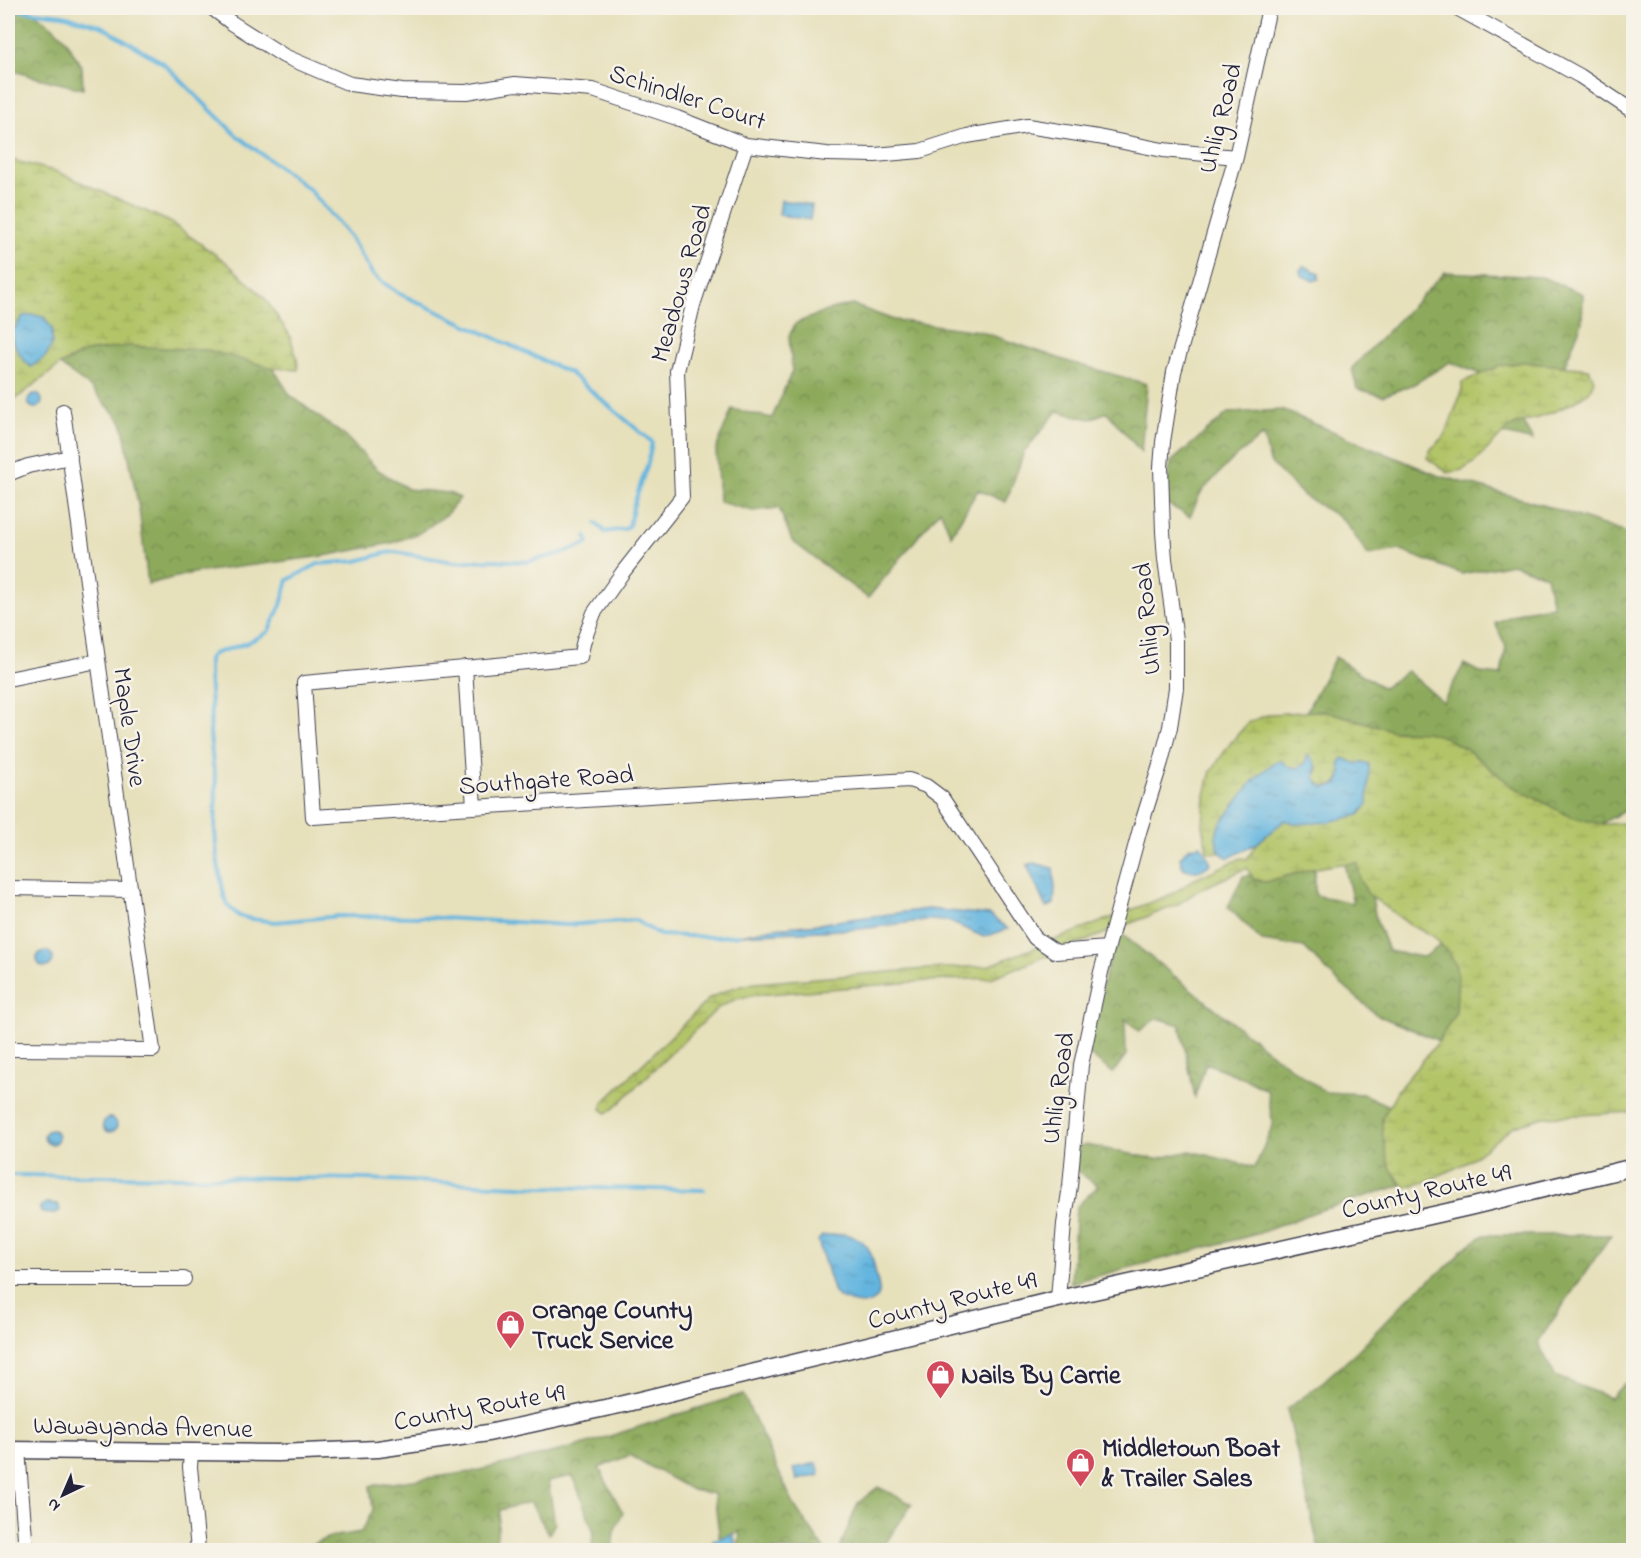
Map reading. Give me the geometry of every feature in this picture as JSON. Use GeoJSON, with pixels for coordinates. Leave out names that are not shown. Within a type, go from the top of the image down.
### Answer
{"type":"FeatureCollection","features":[{"type":"Feature","properties":{"kind":"street","name":"Schindler Court"},"geometry":{"type":"LineString","coordinates":[[212,8],[284,56],[350,84],[402,91],[465,92],[515,84],[593,90],[678,118],[746,146],[827,154],[875,155],[920,151],[967,136],[1027,126],[1163,150],[1236,157]]}},
{"type":"Feature","properties":{"kind":"street","name":"Uhlig Road"},"geometry":{"type":"LineString","coordinates":[[1058,1299],[1082,1065],[1107,948],[1161,762],[1170,727],[1176,688],[1176,640],[1165,559],[1161,467],[1174,372],[1236,157],[1269,8]]}},
{"type":"Feature","properties":{"kind":"street"},"geometry":{"type":"LineString","coordinates":[[1457,8],[1580,76],[1634,112]]}},
{"type":"Feature","properties":{"kind":"street","name":"Meadows Road"},"geometry":{"type":"LineString","coordinates":[[580,657],[594,613],[622,572],[682,497],[677,371],[693,305],[746,146]]}},
{"type":"Feature","properties":{"kind":"street","name":"Maple Drive"},"geometry":{"type":"LineString","coordinates":[[8,1049],[153,1050],[63,411]]}},
{"type":"Feature","properties":{"kind":"street"},"geometry":{"type":"LineString","coordinates":[[8,474],[28,466],[70,457]]}},
{"type":"Feature","properties":{"kind":"street","name":"Southgate Road"},"geometry":{"type":"LineString","coordinates":[[580,657],[304,683],[313,818],[909,780],[926,786],[942,798],[1035,938],[1056,952],[1107,948]]}},
{"type":"Feature","properties":{"kind":"street"},"geometry":{"type":"LineString","coordinates":[[8,679],[98,661]]}},
{"type":"Feature","properties":{"kind":"street"},"geometry":{"type":"LineString","coordinates":[[465,667],[474,807]]}},
{"type":"Feature","properties":{"kind":"street"},"geometry":{"type":"LineString","coordinates":[[8,888],[131,890]]}},
{"type":"Feature","properties":{"kind":"street","name":"County Route 49"},"geometry":{"type":"LineString","coordinates":[[278,1453],[378,1449],[488,1433],[630,1402],[1058,1299],[1469,1207],[1634,1167]]}},
{"type":"Feature","properties":{"kind":"street"},"geometry":{"type":"LineString","coordinates":[[8,1279],[184,1279]]}},
{"type":"Feature","properties":{"kind":"street"},"geometry":{"type":"LineString","coordinates":[[13,1450],[26,1551]]}},
{"type":"Feature","properties":{"kind":"street","name":"Wawayanda Avenue"},"geometry":{"type":"LineString","coordinates":[[13,1450],[278,1453]]}},
{"type":"Feature","properties":{"kind":"street"},"geometry":{"type":"LineString","coordinates":[[191,1452],[190,1467],[198,1551]]}},
{"type":"Feature","properties":{"kind":"green space"},"geometry":{"type":"Polygon","coordinates":[[[8,8],[28,8],[64,38],[82,67],[83,89],[8,69],[8,8]]]}},
{"type":"Feature","properties":{"kind":"green space"},"geometry":{"type":"Polygon","coordinates":[[[8,159],[58,172],[170,222],[226,262],[264,297],[289,334],[297,358],[298,370],[273,368],[208,350],[127,346],[85,352],[60,365],[8,405],[8,159]]]}},
{"type":"Feature","properties":{"kind":"green space"},"geometry":{"type":"Polygon","coordinates":[[[1445,272],[1542,277],[1583,294],[1582,322],[1562,372],[1523,422],[1533,441],[1475,427],[1486,376],[1450,362],[1414,384],[1383,396],[1357,389],[1352,368],[1445,272]]]}},
{"type":"Feature","properties":{"kind":"green space"},"geometry":{"type":"Polygon","coordinates":[[[853,305],[894,320],[979,331],[1070,362],[1147,384],[1141,452],[1107,412],[1090,419],[1057,411],[1024,452],[1006,502],[978,490],[951,535],[940,510],[868,598],[792,541],[779,508],[753,511],[719,502],[716,449],[732,409],[772,418],[792,371],[789,336],[796,323],[834,308],[853,305]]]}},
{"type":"Feature","properties":{"kind":"green space"},"geometry":{"type":"Polygon","coordinates":[[[127,346],[208,350],[273,368],[290,395],[346,437],[378,470],[408,489],[449,493],[460,498],[446,515],[419,533],[392,543],[324,556],[192,573],[148,584],[139,509],[122,422],[91,388],[60,365],[85,352],[127,346]]]}},
{"type":"Feature","properties":{"kind":"green space"},"geometry":{"type":"Polygon","coordinates":[[[1523,362],[1589,369],[1594,380],[1589,392],[1574,402],[1537,418],[1517,423],[1507,429],[1474,463],[1462,470],[1448,473],[1427,458],[1431,449],[1442,439],[1448,428],[1462,391],[1462,382],[1500,366],[1523,362]]]}},
{"type":"Feature","properties":{"kind":"green space"},"geometry":{"type":"Polygon","coordinates":[[[1282,410],[1437,475],[1537,503],[1633,535],[1632,807],[1600,824],[1571,817],[1512,786],[1466,749],[1426,732],[1394,731],[1336,714],[1319,711],[1306,712],[1335,657],[1383,688],[1407,671],[1443,702],[1464,664],[1481,673],[1501,675],[1506,647],[1495,623],[1523,611],[1553,606],[1546,576],[1512,564],[1462,574],[1399,550],[1368,555],[1344,520],[1304,496],[1270,462],[1263,435],[1232,460],[1201,492],[1190,517],[1164,502],[1171,462],[1228,413],[1282,410]]]}},
{"type":"Feature","properties":{"kind":"green space"},"geometry":{"type":"Polygon","coordinates":[[[1319,711],[1394,731],[1426,732],[1444,737],[1466,749],[1512,786],[1571,817],[1600,824],[1633,823],[1633,1112],[1543,1117],[1514,1126],[1466,1163],[1425,1182],[1406,1187],[1402,1185],[1389,1166],[1382,1119],[1397,1091],[1439,1041],[1456,1012],[1458,976],[1455,963],[1433,936],[1410,925],[1368,894],[1360,879],[1358,863],[1311,869],[1265,882],[1253,879],[1247,868],[1199,890],[1177,905],[991,978],[926,981],[757,995],[736,999],[718,1008],[611,1111],[606,1113],[601,1109],[603,1103],[710,998],[732,988],[755,983],[988,966],[1172,894],[1193,880],[1241,858],[1247,859],[1256,844],[1285,820],[1297,824],[1363,762],[1342,773],[1335,784],[1325,787],[1321,787],[1315,778],[1318,768],[1308,756],[1299,768],[1289,767],[1218,849],[1220,853],[1207,852],[1203,825],[1205,795],[1211,771],[1249,722],[1270,714],[1319,711]]]}},
{"type":"Feature","properties":{"kind":"green space"},"geometry":{"type":"Polygon","coordinates":[[[1344,863],[1358,863],[1364,885],[1372,897],[1376,919],[1388,951],[1423,957],[1441,945],[1455,963],[1458,976],[1456,1012],[1439,1041],[1377,1015],[1335,979],[1304,947],[1262,941],[1228,907],[1243,876],[1251,875],[1253,879],[1265,882],[1315,868],[1315,895],[1353,903],[1344,863]]]}},
{"type":"Feature","properties":{"kind":"green space"},"geometry":{"type":"Polygon","coordinates":[[[1118,931],[1271,1053],[1325,1092],[1363,1094],[1389,1106],[1382,1119],[1389,1166],[1402,1185],[1318,1211],[1257,1234],[1071,1283],[1076,1207],[1098,1186],[1070,1166],[1071,1149],[1086,1145],[1156,1159],[1190,1151],[1255,1167],[1273,1125],[1267,1090],[1206,1063],[1195,1097],[1180,1025],[1157,1018],[1139,1031],[1125,1019],[1126,1055],[1113,1073],[1083,1050],[1118,931]]]}},
{"type":"Feature","properties":{"kind":"green space"},"geometry":{"type":"Polygon","coordinates":[[[1484,1235],[1611,1235],[1538,1342],[1555,1376],[1610,1398],[1633,1375],[1633,1550],[1319,1550],[1287,1409],[1318,1386],[1358,1350],[1414,1292],[1453,1262],[1461,1250],[1484,1235]]]}},
{"type":"Feature","properties":{"kind":"green space"},"geometry":{"type":"Polygon","coordinates":[[[743,1394],[794,1505],[825,1550],[738,1550],[740,1532],[720,1540],[714,1494],[692,1490],[630,1455],[599,1468],[623,1513],[614,1531],[612,1550],[592,1550],[593,1530],[573,1476],[548,1481],[555,1523],[549,1534],[530,1502],[500,1510],[495,1550],[298,1550],[330,1537],[361,1532],[373,1510],[370,1486],[471,1472],[575,1447],[743,1394]]]}},
{"type":"Feature","properties":{"kind":"green space"},"geometry":{"type":"Polygon","coordinates":[[[878,1487],[912,1504],[881,1550],[839,1550],[858,1503],[878,1487]]]}},
{"type":"Feature","properties":{"kind":"water"},"geometry":{"type":"Polygon","coordinates":[[[781,200],[812,205],[810,220],[779,215],[781,200]]]}},
{"type":"Feature","properties":{"kind":"water"},"geometry":{"type":"Polygon","coordinates":[[[1304,266],[1319,273],[1319,279],[1313,281],[1301,275],[1300,270],[1304,266]]]}},
{"type":"Feature","properties":{"kind":"water"},"geometry":{"type":"Polygon","coordinates":[[[23,316],[44,317],[52,329],[52,344],[46,356],[31,367],[22,358],[12,340],[13,331],[23,316]]]}},
{"type":"Feature","properties":{"kind":"water"},"geometry":{"type":"Polygon","coordinates":[[[32,394],[38,394],[42,401],[38,408],[32,408],[28,404],[28,398],[32,394]]]}},
{"type":"Feature","properties":{"kind":"water"},"geometry":{"type":"Polygon","coordinates":[[[1308,755],[1315,762],[1315,778],[1322,787],[1332,786],[1339,782],[1341,770],[1339,764],[1343,758],[1357,764],[1363,762],[1369,764],[1368,804],[1359,815],[1328,822],[1297,824],[1285,820],[1256,844],[1229,858],[1223,855],[1218,849],[1216,837],[1218,827],[1252,782],[1280,760],[1289,767],[1298,768],[1305,763],[1308,755]]]}},
{"type":"Feature","properties":{"kind":"water"},"geometry":{"type":"Polygon","coordinates":[[[1201,845],[1211,863],[1198,871],[1183,868],[1180,858],[1188,848],[1201,845]]]}},
{"type":"Feature","properties":{"kind":"water"},"geometry":{"type":"Polygon","coordinates":[[[1034,863],[1053,868],[1054,904],[1046,908],[1027,865],[1034,863]]]}},
{"type":"Feature","properties":{"kind":"water"},"geometry":{"type":"Polygon","coordinates":[[[928,909],[990,915],[1008,929],[984,937],[948,921],[927,920],[861,929],[740,935],[773,928],[928,909]]]}},
{"type":"Feature","properties":{"kind":"water"},"geometry":{"type":"Polygon","coordinates":[[[45,951],[53,959],[45,967],[37,959],[45,951]]]}},
{"type":"Feature","properties":{"kind":"water"},"geometry":{"type":"Polygon","coordinates":[[[107,1118],[113,1118],[117,1125],[113,1132],[107,1132],[103,1128],[103,1122],[107,1118]]]}},
{"type":"Feature","properties":{"kind":"water"},"geometry":{"type":"Polygon","coordinates":[[[48,1130],[54,1130],[58,1137],[54,1144],[48,1144],[44,1140],[44,1134],[48,1130]]]}},
{"type":"Feature","properties":{"kind":"water"},"geometry":{"type":"Polygon","coordinates":[[[46,1203],[58,1204],[60,1210],[55,1214],[42,1213],[40,1207],[46,1203]]]}},
{"type":"Feature","properties":{"kind":"water"},"geometry":{"type":"Polygon","coordinates":[[[844,1234],[859,1239],[871,1253],[879,1294],[871,1303],[858,1304],[834,1293],[818,1241],[822,1236],[844,1234]]]}},
{"type":"Feature","properties":{"kind":"water"},"geometry":{"type":"Polygon","coordinates":[[[817,1463],[820,1475],[797,1480],[794,1468],[817,1463]]]}},
{"type":"Feature","properties":{"kind":"water"},"geometry":{"type":"Polygon","coordinates":[[[733,1534],[736,1545],[716,1550],[713,1540],[733,1534]]]}},
{"type":"Feature","properties":{"kind":"waterway"},"geometry":{"type":"LineString","coordinates":[[8,9],[63,15],[101,26],[163,63],[236,135],[309,189],[351,238],[373,275],[398,293],[570,373],[652,442],[629,526],[625,529],[605,532],[596,523]]}},
{"type":"Feature","properties":{"kind":"waterway"},"geometry":{"type":"LineString","coordinates":[[8,327],[13,331]]}},
{"type":"Feature","properties":{"kind":"waterway"},"geometry":{"type":"LineString","coordinates":[[586,536],[587,544],[526,562],[492,560],[454,562],[395,552],[357,561],[318,564],[288,580],[281,605],[268,632],[247,643],[213,654],[209,659],[210,734],[216,782],[217,858],[224,896],[229,907],[239,916],[275,922],[340,916],[423,917],[567,925],[635,920],[660,935],[714,937],[740,935]]}},
{"type":"Feature","properties":{"kind":"waterway"},"geometry":{"type":"LineString","coordinates":[[8,1175],[367,1179],[539,1187],[704,1190]]}},
{"type":"Feature","properties":{"kind":"place","name":"Orange County Truck Service"},"geometry":{"type":"Point","coordinates":[511,1350]}},
{"type":"Feature","properties":{"kind":"place","name":"Nails By Carrie"},"geometry":{"type":"Point","coordinates":[940,1400]}},
{"type":"Feature","properties":{"kind":"place","name":"Middletown Boat & Trailer Sales"},"geometry":{"type":"Point","coordinates":[1081,1488]}}]}
